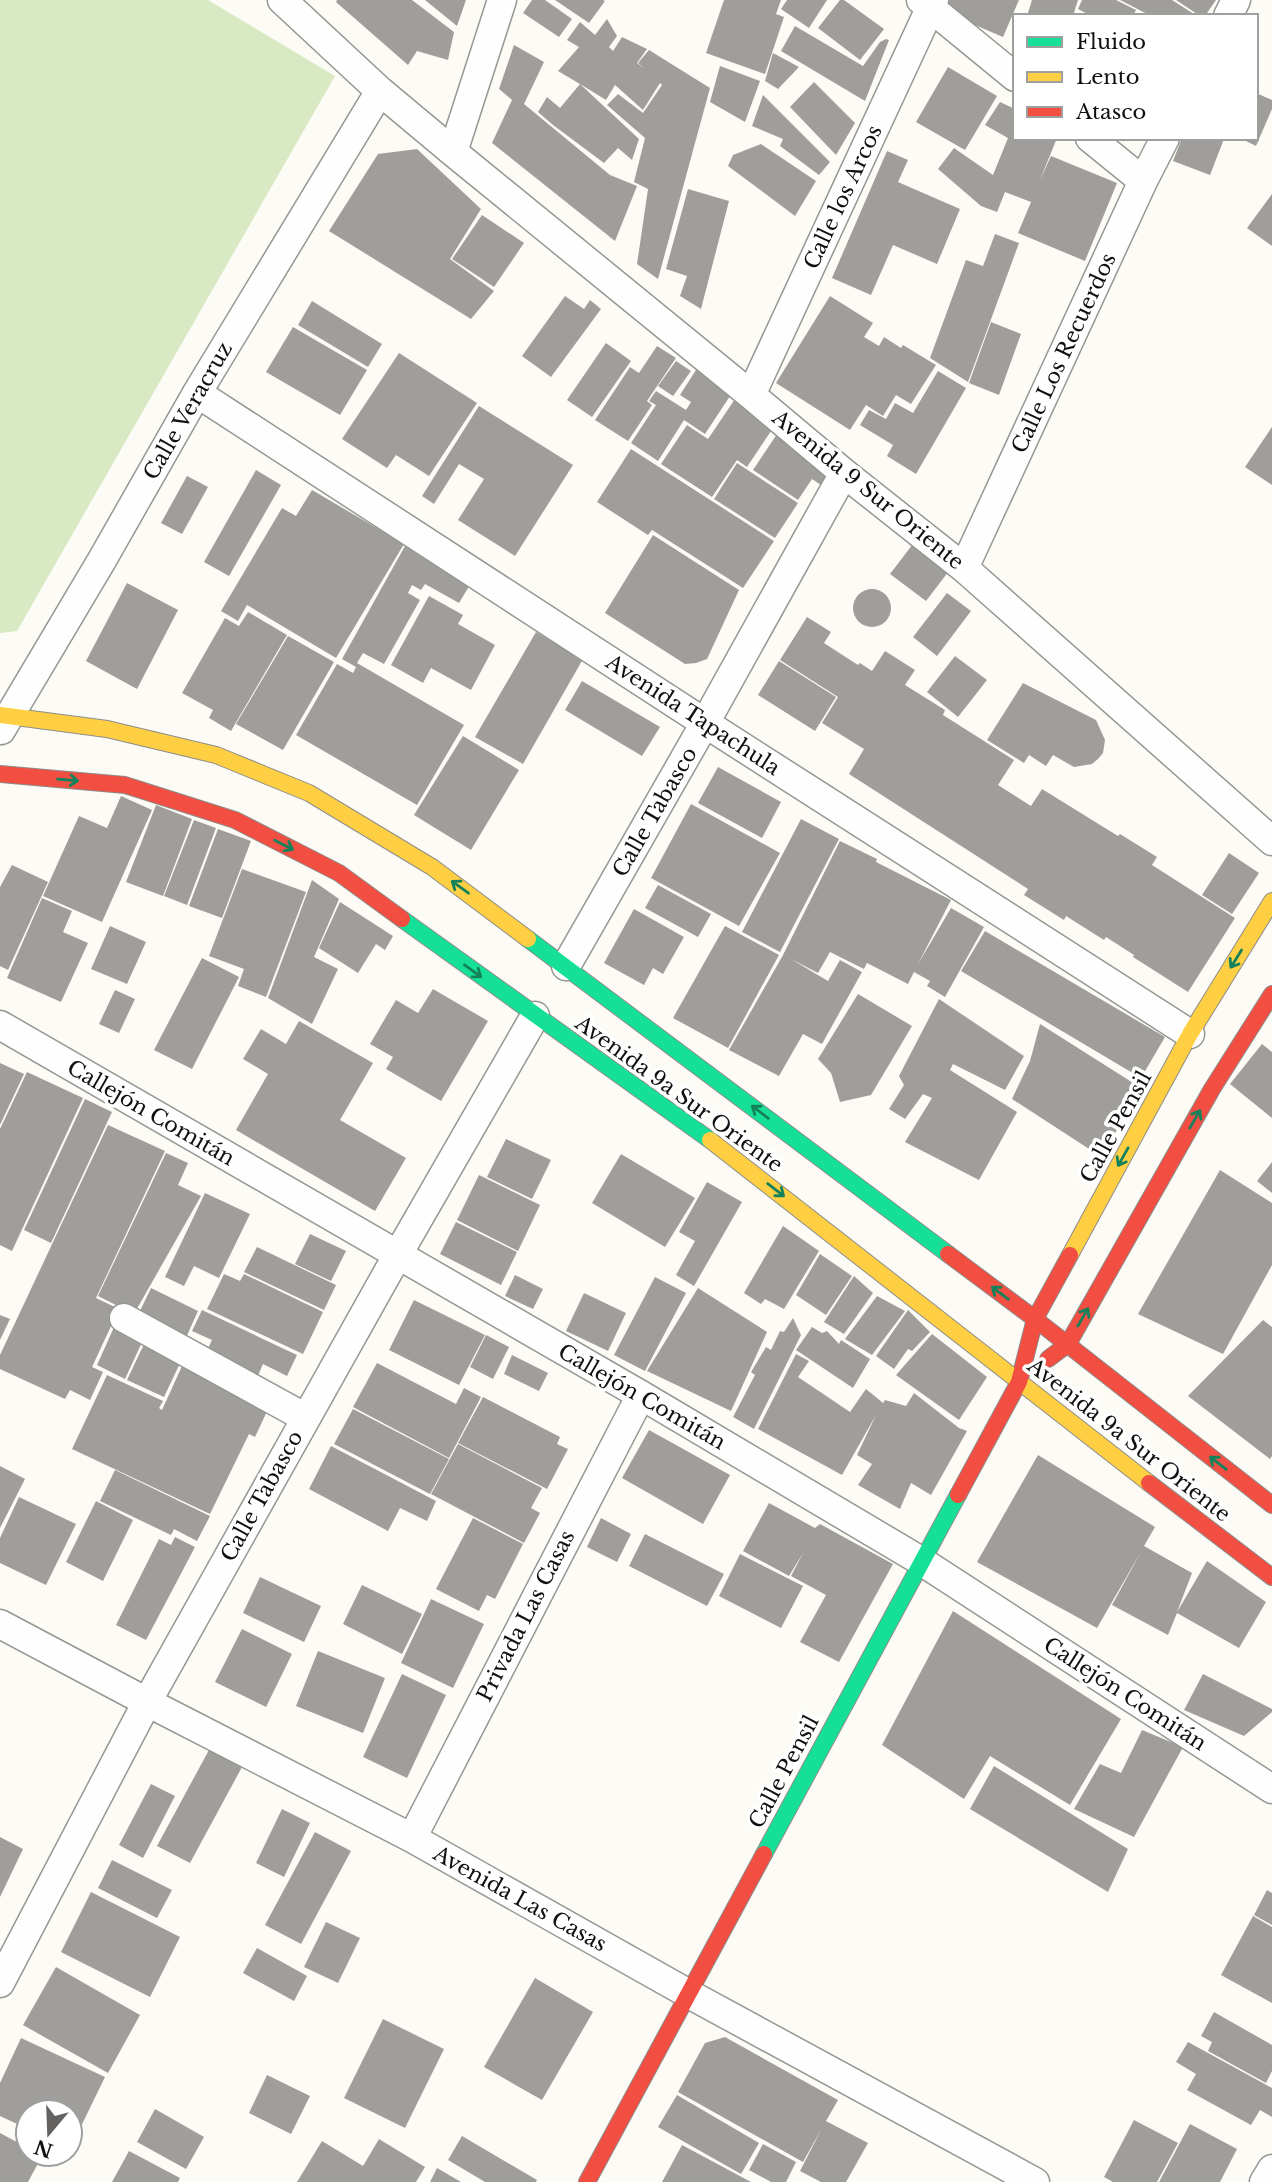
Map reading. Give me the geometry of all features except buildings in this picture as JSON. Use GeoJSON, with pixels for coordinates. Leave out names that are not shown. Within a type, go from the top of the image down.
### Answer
{"type":"FeatureCollection","features":[{"type":"Feature","properties":{"kind":"main road","name":"Avenida 9a Sur Oriente"},"geometry":{"type":"LineString","coordinates":[[3,721],[107,729],[216,755],[309,793],[432,867],[1068,1344],[1272,1505]]}},
{"type":"Feature","properties":{"kind":"main road","name":"Avenida 9a Sur Oriente"},"geometry":{"type":"LineString","coordinates":[[0,774],[125,785],[235,820],[339,873],[732,1155],[1019,1382],[1272,1577]]}},
{"type":"Feature","properties":{"kind":"main road","name":"Calle Pensil"},"geometry":{"type":"LineString","coordinates":[[587,2182],[1019,1382],[1035,1319],[1190,1034],[1272,901]]}},
{"type":"Feature","properties":{"kind":"main road","name":"Calle Pensil"},"geometry":{"type":"LineString","coordinates":[[1019,1382],[1068,1344],[1212,1089],[1272,994]]}},
{"type":"Feature","properties":{"kind":"street","name":"Avenida 9 Sur Oriente"},"geometry":{"type":"LineString","coordinates":[[282,0],[380,91],[453,152],[844,474],[964,568],[1272,841]]}},
{"type":"Feature","properties":{"kind":"street"},"geometry":{"type":"LineString","coordinates":[[453,152],[502,0]]}},
{"type":"Feature","properties":{"kind":"street"},"geometry":{"type":"LineString","coordinates":[[928,3],[1013,75]]}},
{"type":"Feature","properties":{"kind":"street","name":"Calle los Arcos"},"geometry":{"type":"LineString","coordinates":[[751,395],[928,3]]}},
{"type":"Feature","properties":{"kind":"street","name":"Calle Veracruz"},"geometry":{"type":"LineString","coordinates":[[3,721],[102,560],[197,393],[380,91]]}},
{"type":"Feature","properties":{"kind":"street"},"geometry":{"type":"LineString","coordinates":[[1092,140],[1143,181]]}},
{"type":"Feature","properties":{"kind":"street","name":"Calle Los Recuerdos"},"geometry":{"type":"LineString","coordinates":[[964,568],[1164,140]]}},
{"type":"Feature","properties":{"kind":"street","name":"Avenida Tapachula"},"geometry":{"type":"LineString","coordinates":[[197,393],[1190,1034]]}},
{"type":"Feature","properties":{"kind":"street","name":"Calle Tabasco"},"geometry":{"type":"LineString","coordinates":[[566,966],[844,474]]}},
{"type":"Feature","properties":{"kind":"street","name":"Calle Tabasco"},"geometry":{"type":"LineString","coordinates":[[0,1983],[147,1702],[535,1016]]}},
{"type":"Feature","properties":{"kind":"street","name":"Callejón Comitán"},"geometry":{"type":"LineString","coordinates":[[0,1025],[641,1395],[920,1561],[1272,1789]]}},
{"type":"Feature","properties":{"kind":"street"},"geometry":{"type":"LineString","coordinates":[[124,1318],[306,1418]]}},
{"type":"Feature","properties":{"kind":"street","name":"Privada Las Casas"},"geometry":{"type":"LineString","coordinates":[[412,1838],[641,1395]]}},
{"type":"Feature","properties":{"kind":"street","name":"Avenida Las Casas"},"geometry":{"type":"LineString","coordinates":[[0,1624],[412,1838],[688,1994],[1035,2182]]}},
{"type":"Feature","properties":{"kind":"street"},"geometry":{"type":"LineString","coordinates":[[1264,2182],[1272,2169]]}},
{"type":"Feature","properties":{"kind":"green space"},"geometry":{"type":"Polygon","coordinates":[[[0,0],[208,0],[335,76],[17,631],[0,633],[0,0]]]}},
{"type":"Feature","properties":{"kind":"traffic: fast"},"geometry":{"type":"LineString","coordinates":[[402,919],[710,1140]]}},
{"type":"Feature","properties":{"kind":"traffic: fast"},"geometry":{"type":"LineString","coordinates":[[528,939],[948,1254]]}},
{"type":"Feature","properties":{"kind":"traffic: fast"},"geometry":{"type":"LineString","coordinates":[[764,1854],[958,1495]]}},
{"type":"Feature","properties":{"kind":"traffic: slow"},"geometry":{"type":"LineString","coordinates":[[0,715],[107,729],[216,755],[309,793],[432,867],[528,939]]}},
{"type":"Feature","properties":{"kind":"traffic: slow"},"geometry":{"type":"LineString","coordinates":[[1070,1255],[1190,1034],[1272,901]]}},
{"type":"Feature","properties":{"kind":"traffic: slow"},"geometry":{"type":"LineString","coordinates":[[710,1140],[1149,1483]]}},
{"type":"Feature","properties":{"kind":"traffic: jam"},"geometry":{"type":"LineString","coordinates":[[0,774],[125,785],[235,820],[339,873],[402,919]]}},
{"type":"Feature","properties":{"kind":"traffic: jam"},"geometry":{"type":"LineString","coordinates":[[1048,1359],[1068,1344],[1212,1089],[1272,994]]}},
{"type":"Feature","properties":{"kind":"traffic: jam"},"geometry":{"type":"LineString","coordinates":[[948,1254],[1272,1505]]}},
{"type":"Feature","properties":{"kind":"traffic: jam"},"geometry":{"type":"LineString","coordinates":[[958,1495],[1019,1382],[1035,1319],[1070,1255]]}},
{"type":"Feature","properties":{"kind":"traffic: jam"},"geometry":{"type":"LineString","coordinates":[[1149,1483],[1272,1577]]}},
{"type":"Feature","properties":{"kind":"traffic: jam"},"geometry":{"type":"LineString","coordinates":[[587,2182],[764,1854]]}}]}
